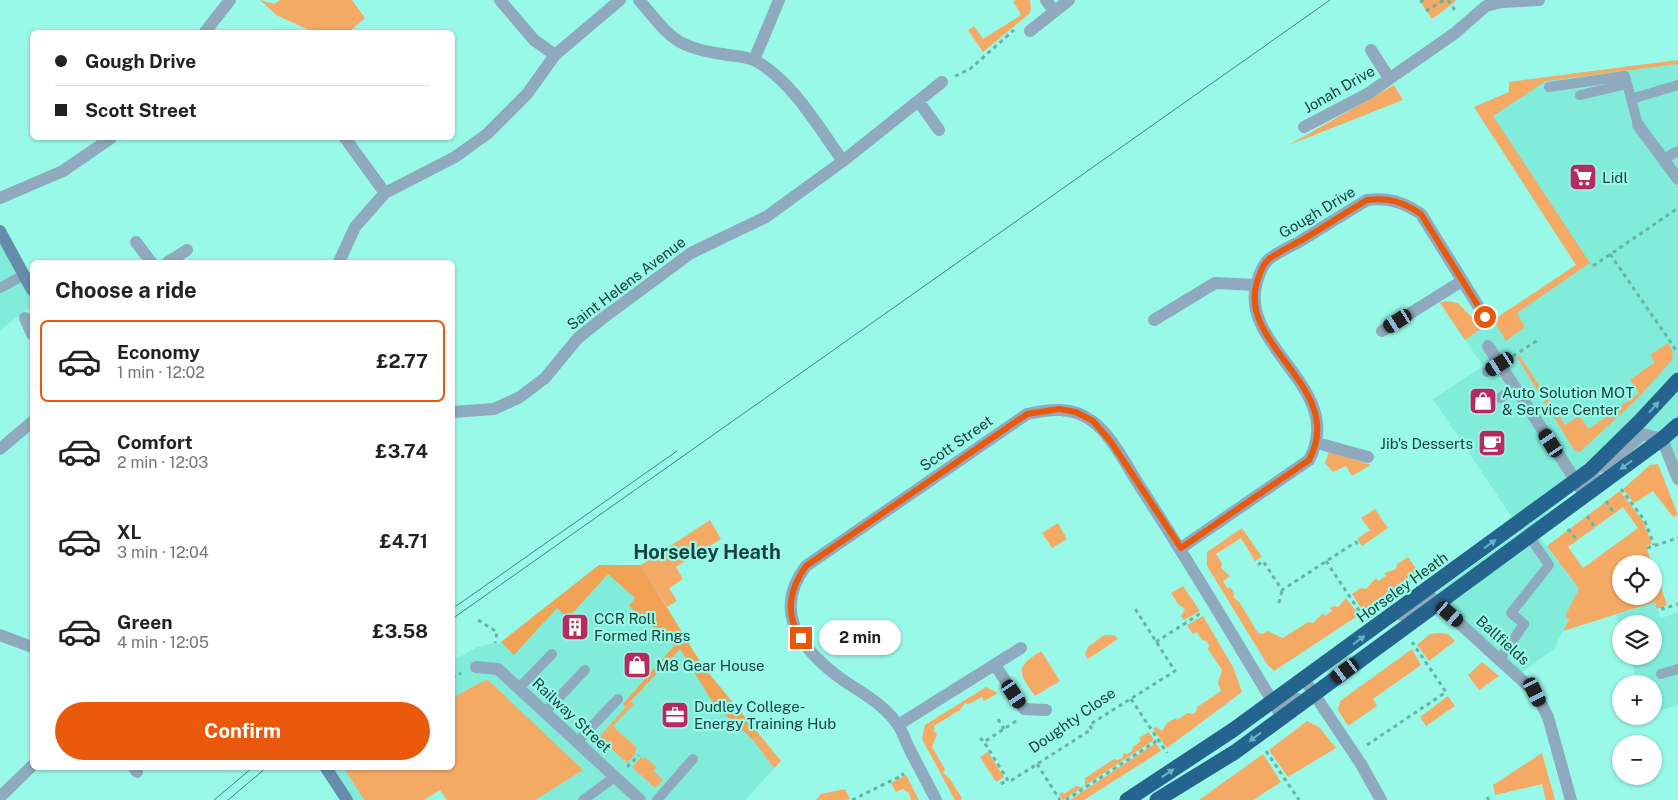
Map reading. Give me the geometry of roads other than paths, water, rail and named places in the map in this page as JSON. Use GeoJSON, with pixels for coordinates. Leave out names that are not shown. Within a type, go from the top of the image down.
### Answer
{"type":"FeatureCollection","features":[{"type":"Feature","properties":{"kind":"highway","name":"Horseley Heath"},"geometry":{"type":"LineString","coordinates":[[1157,800],[1235,752],[1277,710],[1288,691],[1308,691],[1395,614],[1431,597],[1529,536],[1580,488],[1590,470],[1678,380]]}},
{"type":"Feature","properties":{"kind":"highway","name":"Horseley Heath"},"geometry":{"type":"LineString","coordinates":[[1127,800],[1308,691],[1431,597],[1580,488],[1608,487],[1678,425]]}},
{"type":"Feature","properties":{"kind":"street"},"geometry":{"type":"LineString","coordinates":[[207,30],[230,0]]}},
{"type":"Feature","properties":{"kind":"street"},"geometry":{"type":"LineString","coordinates":[[500,0],[534,40],[555,56]]}},
{"type":"Feature","properties":{"kind":"street"},"geometry":{"type":"LineString","coordinates":[[340,260],[356,227],[385,193],[455,157],[487,134],[527,94],[555,56],[620,0]]}},
{"type":"Feature","properties":{"kind":"street"},"geometry":{"type":"LineString","coordinates":[[639,0],[668,35],[681,45],[697,51],[754,60],[777,77],[796,97],[843,162]]}},
{"type":"Feature","properties":{"kind":"street"},"geometry":{"type":"LineString","coordinates":[[754,60],[778,0]]}},
{"type":"Feature","properties":{"kind":"street"},"geometry":{"type":"LineString","coordinates":[[1046,0],[1054,11]]}},
{"type":"Feature","properties":{"kind":"street"},"geometry":{"type":"LineString","coordinates":[[1030,31],[1069,0]]}},
{"type":"Feature","properties":{"kind":"street","name":"Jonah Drive"},"geometry":{"type":"LineString","coordinates":[[1304,128],[1369,93],[1455,33],[1486,6],[1502,2],[1539,0]]}},
{"type":"Feature","properties":{"kind":"street","name":"Jonah Drive"},"geometry":{"type":"LineString","coordinates":[[1371,50],[1389,78]]}},
{"type":"Feature","properties":{"kind":"street","name":"Saint Helens Avenue"},"geometry":{"type":"LineString","coordinates":[[455,412],[494,409],[520,397],[545,378],[578,338],[691,252],[766,217],[843,162],[942,82]]}},
{"type":"Feature","properties":{"kind":"street"},"geometry":{"type":"LineString","coordinates":[[918,102],[939,130]]}},
{"type":"Feature","properties":{"kind":"street"},"geometry":{"type":"LineString","coordinates":[[1638,126],[1678,180]]}},
{"type":"Feature","properties":{"kind":"street"},"geometry":{"type":"LineString","coordinates":[[0,198],[63,171],[107,140]]}},
{"type":"Feature","properties":{"kind":"street"},"geometry":{"type":"LineString","coordinates":[[346,140],[385,193]]}},
{"type":"Feature","properties":{"kind":"street","name":"Gough Drive"},"geometry":{"type":"LineString","coordinates":[[1317,443],[1317,419],[1314,404],[1261,324],[1255,306],[1256,285],[1268,260],[1367,200],[1380,198],[1407,204],[1421,214],[1485,317]]}},
{"type":"Feature","properties":{"kind":"street"},"geometry":{"type":"LineString","coordinates":[[0,232],[30,286]]}},
{"type":"Feature","properties":{"kind":"street"},"geometry":{"type":"LineString","coordinates":[[136,242],[150,260]]}},
{"type":"Feature","properties":{"kind":"street"},"geometry":{"type":"LineString","coordinates":[[171,260],[187,250]]}},
{"type":"Feature","properties":{"kind":"street"},"geometry":{"type":"LineString","coordinates":[[1382,331],[1462,281]]}},
{"type":"Feature","properties":{"kind":"street"},"geometry":{"type":"LineString","coordinates":[[1154,320],[1215,283],[1256,285]]}},
{"type":"Feature","properties":{"kind":"street"},"geometry":{"type":"LineString","coordinates":[[25,318],[30,329]]}},
{"type":"Feature","properties":{"kind":"street"},"geometry":{"type":"LineString","coordinates":[[1488,346],[1580,488]]}},
{"type":"Feature","properties":{"kind":"street","name":"Scott Street"},"geometry":{"type":"LineString","coordinates":[[936,800],[898,725],[877,702],[836,674],[807,647],[795,629],[790,612],[791,595],[796,579],[806,566],[1027,414],[1059,409],[1076,412],[1093,421],[1111,442],[1181,548],[1277,710]]}},
{"type":"Feature","properties":{"kind":"street"},"geometry":{"type":"LineString","coordinates":[[0,449],[30,424]]}},
{"type":"Feature","properties":{"kind":"street"},"geometry":{"type":"LineString","coordinates":[[1590,470],[1607,465],[1643,434],[1662,439],[1678,479]]}},
{"type":"Feature","properties":{"kind":"street"},"geometry":{"type":"LineString","coordinates":[[1181,548],[1309,460],[1317,443],[1368,457]]}},
{"type":"Feature","properties":{"kind":"street","name":"Ballfields"},"geometry":{"type":"LineString","coordinates":[[1431,597],[1535,692],[1548,717],[1571,800]]}},
{"type":"Feature","properties":{"kind":"street"},"geometry":{"type":"LineString","coordinates":[[0,635],[30,646]]}},
{"type":"Feature","properties":{"kind":"street"},"geometry":{"type":"LineString","coordinates":[[898,725],[1021,648]]}},
{"type":"Feature","properties":{"kind":"street"},"geometry":{"type":"LineString","coordinates":[[995,665],[1024,709],[1046,710]]}},
{"type":"Feature","properties":{"kind":"street","name":"Railway Street"},"geometry":{"type":"LineString","coordinates":[[476,667],[498,669],[640,800]]}},
{"type":"Feature","properties":{"kind":"street"},"geometry":{"type":"LineString","coordinates":[[1308,691],[1361,764],[1381,800]]}},
{"type":"Feature","properties":{"kind":"street"},"geometry":{"type":"LineString","coordinates":[[0,797],[30,768]]}},
{"type":"Feature","properties":{"kind":"street"},"geometry":{"type":"LineString","coordinates":[[327,770],[347,800]]}},
{"type":"Feature","properties":{"kind":"lane"},"geometry":{"type":"LineString","coordinates":[[1550,87],[1625,76],[1638,126]]}},
{"type":"Feature","properties":{"kind":"lane"},"geometry":{"type":"LineString","coordinates":[[1580,94],[1627,84]]}},
{"type":"Feature","properties":{"kind":"lane"},"geometry":{"type":"LineString","coordinates":[[1631,99],[1678,85]]}},
{"type":"Feature","properties":{"kind":"lane"},"geometry":{"type":"LineString","coordinates":[[1663,159],[1678,151]]}},
{"type":"Feature","properties":{"kind":"lane"},"geometry":{"type":"LineString","coordinates":[[0,288],[24,275]]}},
{"type":"Feature","properties":{"kind":"lane"},"geometry":{"type":"LineString","coordinates":[[1487,372],[1500,364]]}},
{"type":"Feature","properties":{"kind":"lane"},"geometry":{"type":"LineString","coordinates":[[1500,398],[1515,388]]}},
{"type":"Feature","properties":{"kind":"lane"},"geometry":{"type":"LineString","coordinates":[[1500,659],[1524,624],[1511,613],[1549,565],[1529,536]]}},
{"type":"Feature","properties":{"kind":"lane"},"geometry":{"type":"LineString","coordinates":[[519,688],[552,654]]}},
{"type":"Feature","properties":{"kind":"lane"},"geometry":{"type":"LineString","coordinates":[[1661,674],[1678,669]]}},
{"type":"Feature","properties":{"kind":"lane"},"geometry":{"type":"LineString","coordinates":[[545,712],[585,670]]}},
{"type":"Feature","properties":{"kind":"lane"},"geometry":{"type":"LineString","coordinates":[[577,742],[618,699]]}},
{"type":"Feature","properties":{"kind":"lane"},"geometry":{"type":"LineString","coordinates":[[657,800],[693,759]]}},
{"type":"Feature","properties":{"kind":"lane"},"geometry":{"type":"LineString","coordinates":[[583,800],[615,777]]}},
{"type":"Feature","properties":{"kind":"tram line"},"geometry":{"type":"LineString","coordinates":[[455,617],[1330,0]]}},
{"type":"Feature","properties":{"kind":"tram line"},"geometry":{"type":"LineString","coordinates":[[455,607],[677,451]]}},
{"type":"Feature","properties":{"kind":"tram line"},"geometry":{"type":"LineString","coordinates":[[214,800],[250,770]]}},
{"type":"Feature","properties":{"kind":"tram line"},"geometry":{"type":"LineString","coordinates":[[228,800],[264,770]]}},
{"type":"Feature","properties":{"kind":"place","name":"Lidl"},"geometry":{"type":"Point","coordinates":[1583,177]}},
{"type":"Feature","properties":{"kind":"place","name":"Auto Solution MOT & Service Center"},"geometry":{"type":"Point","coordinates":[1483,401]}},
{"type":"Feature","properties":{"kind":"place","name":"Jib's Desserts"},"geometry":{"type":"Point","coordinates":[1492,443]}},
{"type":"Feature","properties":{"kind":"place","name":"CCR Roll Formed Rings"},"geometry":{"type":"Point","coordinates":[575,627]}},
{"type":"Feature","properties":{"kind":"place","name":"M8 Gear House"},"geometry":{"type":"Point","coordinates":[637,665]}},
{"type":"Feature","properties":{"kind":"place","name":"Dudley College- Energy Training Hub"},"geometry":{"type":"Point","coordinates":[675,715]}},
{"type":"Feature","properties":{"kind":"district","name":"Horseley Heath"},"geometry":{"type":"Point","coordinates":[707,552]}}]}
